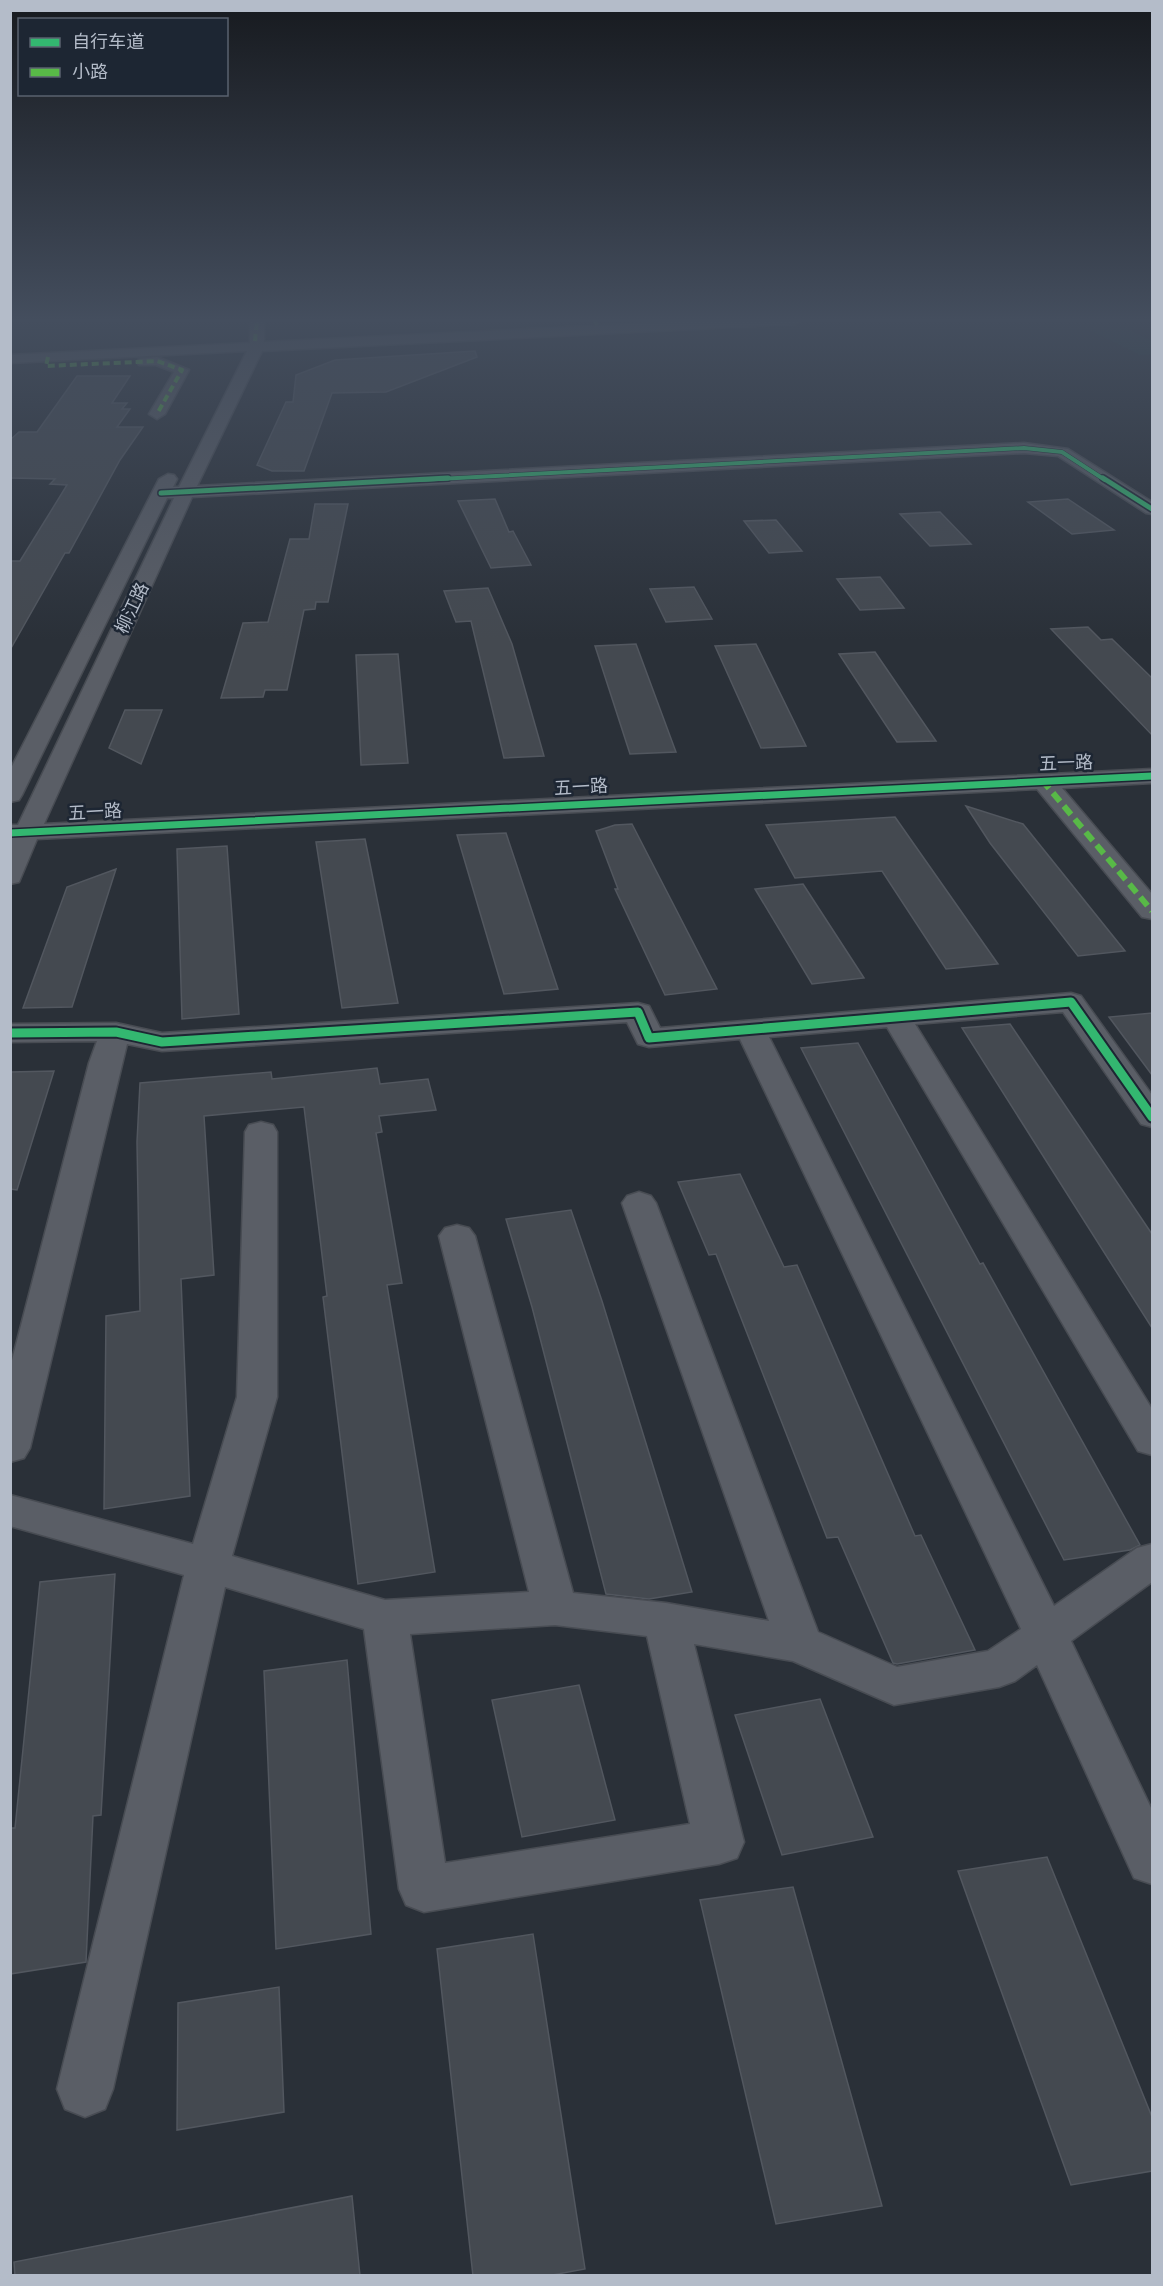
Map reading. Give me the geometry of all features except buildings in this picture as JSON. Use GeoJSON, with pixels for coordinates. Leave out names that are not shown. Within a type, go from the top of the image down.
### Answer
{"type":"FeatureCollection","features":[{"type":"Feature","properties":{"kind":"street","name":"柳江路"},"geometry":{"type":"LineString","coordinates":[[10,876],[25,826],[186,491],[214,427]]}},
{"type":"Feature","properties":{"kind":"street"},"geometry":{"type":"LineString","coordinates":[[160,493],[1024,448],[1062,452],[1152,509]]}},
{"type":"Feature","properties":{"kind":"street","name":"柳江路"},"geometry":{"type":"LineString","coordinates":[[10,795],[177,462]]}},
{"type":"Feature","properties":{"kind":"street","name":"五一路"},"geometry":{"type":"LineString","coordinates":[[25,826],[1069,770],[1152,758]]}},
{"type":"Feature","properties":{"kind":"street","name":"五一路"},"geometry":{"type":"LineString","coordinates":[[10,813],[25,826],[1042,780],[1069,770],[1152,776]]}},
{"type":"Feature","properties":{"kind":"street"},"geometry":{"type":"LineString","coordinates":[[1042,780],[1152,911]]}},
{"type":"Feature","properties":{"kind":"street"},"geometry":{"type":"LineString","coordinates":[[10,1033],[116,1032],[162,1042],[638,1012],[649,1038],[1071,1002],[1152,1117]]}},
{"type":"Feature","properties":{"kind":"street"},"geometry":{"type":"LineString","coordinates":[[896,1017],[1152,1441]]}},
{"type":"Feature","properties":{"kind":"street"},"geometry":{"type":"LineString","coordinates":[[750,1029],[1046,1635],[1152,1862]]}},
{"type":"Feature","properties":{"kind":"street"},"geometry":{"type":"LineString","coordinates":[[10,1448],[105,1064],[116,1032]]}},
{"type":"Feature","properties":{"kind":"street"},"geometry":{"type":"LineString","coordinates":[[85,2089],[208,1565],[256,1397],[261,1132]]}},
{"type":"Feature","properties":{"kind":"street"},"geometry":{"type":"LineString","coordinates":[[639,1203],[800,1644]]}},
{"type":"Feature","properties":{"kind":"street"},"geometry":{"type":"LineString","coordinates":[[457,1236],[555,1608]]}},
{"type":"Feature","properties":{"kind":"street"},"geometry":{"type":"LineString","coordinates":[[10,1510],[208,1565],[385,1618],[555,1608],[666,1621],[800,1644],[894,1686],[999,1668],[1152,1560]]}},
{"type":"Feature","properties":{"kind":"street"},"geometry":{"type":"LineString","coordinates":[[385,1618],[424,1889],[719,1842],[666,1621]]}},
{"type":"Feature","properties":{"kind":"marked path"},"geometry":{"type":"LineString","coordinates":[[1042,780],[1152,911]]}},
{"type":"Feature","properties":{"kind":"cycle path"},"geometry":{"type":"LineString","coordinates":[[161,493],[1024,448],[1062,452],[1152,509]]}},
{"type":"Feature","properties":{"kind":"cycle path"},"geometry":{"type":"LineString","coordinates":[[10,833],[1152,776]]}},
{"type":"Feature","properties":{"kind":"cycle path"},"geometry":{"type":"LineString","coordinates":[[10,1033],[116,1032],[162,1042],[638,1012],[649,1038],[1071,1002],[1152,1117]]}}]}
